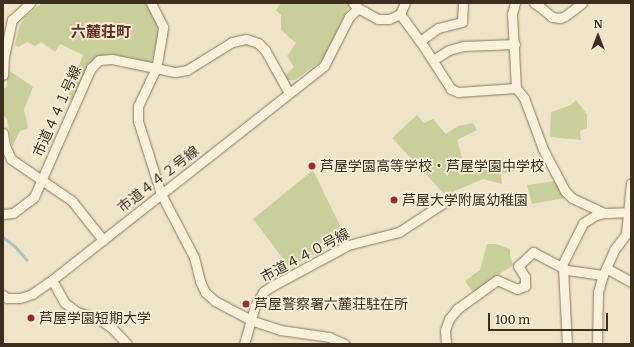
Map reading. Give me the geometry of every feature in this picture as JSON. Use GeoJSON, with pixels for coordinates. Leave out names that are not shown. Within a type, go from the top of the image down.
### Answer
{"type":"FeatureCollection","features":[{"type":"Feature","properties":{"kind":"street"},"geometry":{"type":"LineString","coordinates":[[3,75],[12,20],[30,3]]}},
{"type":"Feature","properties":{"kind":"street"},"geometry":{"type":"LineString","coordinates":[[151,3],[162,27],[156,68],[138,106],[138,121],[161,194],[194,257],[200,281],[205,292],[215,301],[250,320],[280,330],[329,337],[345,344]]}},
{"type":"Feature","properties":{"kind":"street"},"geometry":{"type":"LineString","coordinates":[[356,6],[378,19],[389,19],[400,14],[405,3]]}},
{"type":"Feature","properties":{"kind":"street"},"geometry":{"type":"LineString","coordinates":[[420,41],[438,28],[462,22],[463,3]]}},
{"type":"Feature","properties":{"kind":"street"},"geometry":{"type":"LineString","coordinates":[[515,3],[512,14],[515,44],[516,88],[524,98],[543,149],[565,190],[572,198],[604,213]]}},
{"type":"Feature","properties":{"kind":"street"},"geometry":{"type":"LineString","coordinates":[[534,3],[552,17],[560,18],[582,3]]}},
{"type":"Feature","properties":{"kind":"street","name":"市道４４２号線"},"geometry":{"type":"LineString","coordinates":[[4,298],[20,298],[32,294],[52,280],[324,66],[356,6]]}},
{"type":"Feature","properties":{"kind":"street"},"geometry":{"type":"LineString","coordinates":[[400,14],[433,60],[451,89],[458,92],[516,88]]}},
{"type":"Feature","properties":{"kind":"street","name":"市道４４１号線"},"geometry":{"type":"LineString","coordinates":[[3,214],[13,213],[24,207],[34,197],[91,68],[99,60],[112,59],[175,72],[187,70],[232,42],[246,39],[258,44],[265,50],[289,93]]}},
{"type":"Feature","properties":{"kind":"street"},"geometry":{"type":"LineString","coordinates":[[433,60],[449,50],[463,46],[515,44]]}},
{"type":"Feature","properties":{"kind":"street"},"geometry":{"type":"LineString","coordinates":[[3,133],[5,146],[11,159],[72,201],[103,240]]}},
{"type":"Feature","properties":{"kind":"street"},"geometry":{"type":"LineString","coordinates":[[597,344],[598,292],[604,271],[614,250],[626,234],[631,183]]}},
{"type":"Feature","properties":{"kind":"street","name":"市道４４０号線"},"geometry":{"type":"LineString","coordinates":[[244,344],[250,320],[263,292],[348,245],[399,232],[451,198]]}},
{"type":"Feature","properties":{"kind":"street"},"geometry":{"type":"LineString","coordinates":[[567,344],[562,268],[583,223],[596,215],[604,213],[628,212]]}},
{"type":"Feature","properties":{"kind":"street"},"geometry":{"type":"LineString","coordinates":[[446,344],[445,330],[449,319],[457,309],[497,280],[517,289],[525,286],[526,277],[518,266],[533,252],[562,268],[593,275],[604,271],[631,282]]}},
{"type":"Feature","properties":{"kind":"street"},"geometry":{"type":"LineString","coordinates":[[52,280],[65,303],[77,312],[99,319],[108,325],[127,344]]}},
{"type":"Feature","properties":{"kind":"green space"},"geometry":{"type":"Polygon","coordinates":[[[42,3],[146,3],[157,24],[158,38],[151,63],[94,58],[72,100],[67,99],[83,55],[60,44],[55,52],[41,42],[35,46],[27,42],[18,47],[15,45],[20,25],[27,15],[42,3]]]}},
{"type":"Feature","properties":{"kind":"green space"},"geometry":{"type":"Polygon","coordinates":[[[281,3],[350,4],[323,60],[295,80],[288,80],[285,76],[294,67],[287,56],[296,43],[281,30],[281,15],[276,10],[281,3]]]}},
{"type":"Feature","properties":{"kind":"green space"},"geometry":{"type":"Polygon","coordinates":[[[10,71],[33,87],[24,110],[28,127],[27,129],[20,131],[12,147],[7,119],[3,115],[3,90],[7,86],[7,78],[10,71]]]}},
{"type":"Feature","properties":{"kind":"green space"},"geometry":{"type":"Polygon","coordinates":[[[576,100],[587,114],[587,128],[580,131],[581,140],[550,137],[551,112],[571,105],[576,100]]]}},
{"type":"Feature","properties":{"kind":"green space"},"geometry":{"type":"Polygon","coordinates":[[[417,115],[424,123],[433,119],[446,134],[458,126],[473,123],[477,130],[457,140],[465,167],[482,165],[486,168],[510,163],[526,168],[501,174],[502,184],[483,179],[445,195],[392,138],[417,115]]]}},
{"type":"Feature","properties":{"kind":"green space"},"geometry":{"type":"Polygon","coordinates":[[[313,170],[345,236],[290,268],[253,219],[313,170]]]}},
{"type":"Feature","properties":{"kind":"green space"},"geometry":{"type":"Polygon","coordinates":[[[555,181],[565,198],[532,204],[527,185],[555,181]]]}},
{"type":"Feature","properties":{"kind":"green space"},"geometry":{"type":"Polygon","coordinates":[[[487,244],[496,244],[510,249],[510,256],[513,265],[473,292],[465,281],[480,270],[487,244]]]}},
{"type":"Feature","properties":{"kind":"waterway"},"geometry":{"type":"LineString","coordinates":[[3,237],[15,246],[27,260]]}},
{"type":"Feature","properties":{"kind":"place","name":"芦屋学園高等学校・芦屋学園中学校"},"geometry":{"type":"Point","coordinates":[312,166]}},
{"type":"Feature","properties":{"kind":"place","name":"芦屋大学附属幼稚園"},"geometry":{"type":"Point","coordinates":[394,200]}},
{"type":"Feature","properties":{"kind":"place","name":"芦屋警察署六麓荘駐在所"},"geometry":{"type":"Point","coordinates":[246,304]}},
{"type":"Feature","properties":{"kind":"place","name":"芦屋学園短期大学"},"geometry":{"type":"Point","coordinates":[31,318]}},
{"type":"Feature","properties":{"kind":"district","name":"六麓荘町"},"geometry":{"type":"Point","coordinates":[101,32]}}]}
